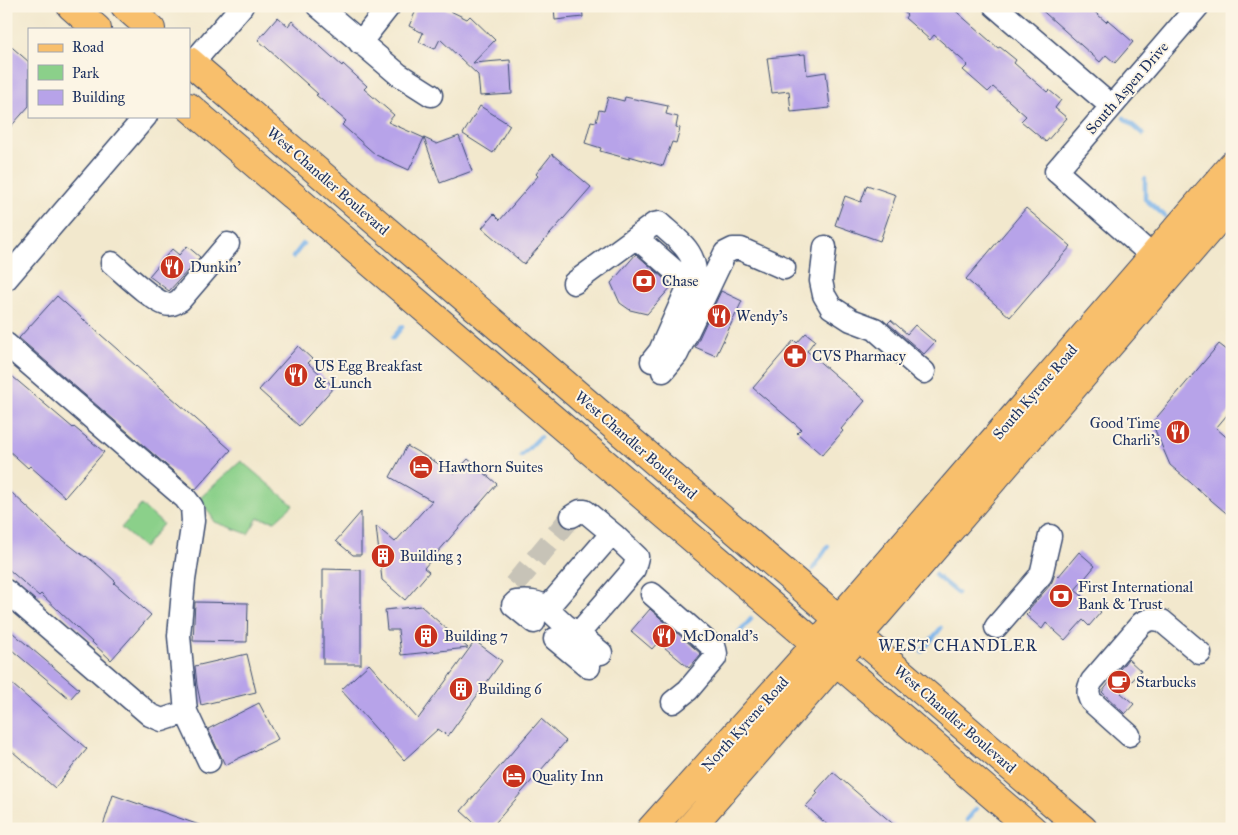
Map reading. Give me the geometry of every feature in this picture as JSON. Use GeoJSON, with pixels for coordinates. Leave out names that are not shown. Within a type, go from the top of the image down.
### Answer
{"type":"FeatureCollection","features":[{"type":"Feature","properties":{"kind":"main road"},"geometry":{"type":"LineString","coordinates":[[71,6],[97,28]]}},
{"type":"Feature","properties":{"kind":"main road"},"geometry":{"type":"LineString","coordinates":[[125,6],[150,28]]}},
{"type":"Feature","properties":{"kind":"main road","name":"West Chandler Boulevard"},"geometry":{"type":"LineString","coordinates":[[190,64],[1083,829]]}},
{"type":"Feature","properties":{"kind":"main road"},"geometry":{"type":"LineString","coordinates":[[190,108],[1032,829]]}},
{"type":"Feature","properties":{"kind":"main road","name":"South Kyrene Road"},"geometry":{"type":"LineString","coordinates":[[848,627],[1056,408],[1232,166]]}},
{"type":"Feature","properties":{"kind":"main road","name":"South Kyrene Road"},"geometry":{"type":"LineString","coordinates":[[848,627],[1003,429],[1162,264],[1232,203]]}},
{"type":"Feature","properties":{"kind":"main road"},"geometry":{"type":"LineString","coordinates":[[471,349],[494,324]]}},
{"type":"Feature","properties":{"kind":"main road"},"geometry":{"type":"LineString","coordinates":[[1003,429],[1032,411],[1056,408]]}},
{"type":"Feature","properties":{"kind":"main road","name":"North Kyrene Road"},"geometry":{"type":"LineString","coordinates":[[651,829],[816,644],[848,627]]}},
{"type":"Feature","properties":{"kind":"main road","name":"North Kyrene Road"},"geometry":{"type":"LineString","coordinates":[[689,829],[836,661],[848,627]]}},
{"type":"Feature","properties":{"kind":"street"},"geometry":{"type":"LineString","coordinates":[[190,64],[242,6]]}},
{"type":"Feature","properties":{"kind":"street"},"geometry":{"type":"LineString","coordinates":[[318,6],[398,74],[431,95]]}},
{"type":"Feature","properties":{"kind":"street"},"geometry":{"type":"LineString","coordinates":[[360,43],[388,6]]}},
{"type":"Feature","properties":{"kind":"street"},"geometry":{"type":"LineString","coordinates":[[995,6],[1112,106]]}},
{"type":"Feature","properties":{"kind":"street","name":"South Aspen Drive"},"geometry":{"type":"LineString","coordinates":[[1162,264],[1056,171],[1198,6]]}},
{"type":"Feature","properties":{"kind":"street"},"geometry":{"type":"LineString","coordinates":[[6,279],[144,118]]}},
{"type":"Feature","properties":{"kind":"street"},"geometry":{"type":"LineString","coordinates":[[574,283],[642,233],[639,240],[688,283],[691,278],[660,351],[657,366],[677,354],[725,253],[733,249],[741,249],[784,268]]}},
{"type":"Feature","properties":{"kind":"street"},"geometry":{"type":"LineString","coordinates":[[112,263],[157,300],[166,304],[173,304],[180,300],[228,244]]}},
{"type":"Feature","properties":{"kind":"street"},"geometry":{"type":"LineString","coordinates":[[826,247],[821,281],[824,295],[832,307],[851,320],[875,329],[924,372]]}},
{"type":"Feature","properties":{"kind":"street"},"geometry":{"type":"LineString","coordinates":[[6,344],[186,498],[192,506],[193,521],[184,580],[179,636],[186,712],[208,760]]}},
{"type":"Feature","properties":{"kind":"street"},"geometry":{"type":"LineString","coordinates":[[572,516],[580,511],[585,511],[637,557],[634,568],[578,634]]}},
{"type":"Feature","properties":{"kind":"street"},"geometry":{"type":"LineString","coordinates":[[540,615],[607,539],[615,536]]}},
{"type":"Feature","properties":{"kind":"street"},"geometry":{"type":"LineString","coordinates":[[996,627],[1042,575],[1050,536]]}},
{"type":"Feature","properties":{"kind":"street"},"geometry":{"type":"LineString","coordinates":[[6,591],[150,715],[162,720],[186,712]]}},
{"type":"Feature","properties":{"kind":"street"},"geometry":{"type":"LineString","coordinates":[[652,594],[715,649],[716,654],[715,658],[688,690],[673,702]]}},
{"type":"Feature","properties":{"kind":"street"},"geometry":{"type":"LineString","coordinates":[[513,595],[540,615],[562,622],[578,634],[595,660],[555,639]]}},
{"type":"Feature","properties":{"kind":"street"},"geometry":{"type":"LineString","coordinates":[[1129,735],[1091,701],[1088,694],[1092,681],[1142,623],[1156,618],[1162,621],[1200,653]]}},
{"type":"Feature","properties":{"kind":"green space"},"geometry":{"type":"Polygon","coordinates":[[[241,461],[293,505],[275,521],[258,518],[248,534],[215,522],[200,498],[241,461]]]}},
{"type":"Feature","properties":{"kind":"green space"},"geometry":{"type":"Polygon","coordinates":[[[141,505],[163,524],[144,548],[121,528],[141,505]]]}},
{"type":"Feature","properties":{"kind":"building"},"geometry":{"type":"Polygon","coordinates":[[[418,6],[440,6],[467,19],[470,16],[495,40],[473,63],[510,60],[512,94],[480,96],[478,75],[440,39],[435,49],[419,42],[423,33],[409,26],[418,6]]]}},
{"type":"Feature","properties":{"kind":"building"},"geometry":{"type":"Polygon","coordinates":[[[554,6],[582,6],[583,17],[555,20],[554,6]]]}},
{"type":"Feature","properties":{"kind":"building"},"geometry":{"type":"Polygon","coordinates":[[[897,6],[950,6],[998,48],[1000,47],[1016,60],[1014,63],[1047,92],[1049,90],[1061,100],[1055,108],[1067,118],[1046,142],[1021,121],[1026,116],[993,87],[988,92],[963,70],[968,65],[934,35],[930,40],[905,18],[907,15],[897,6]]]}},
{"type":"Feature","properties":{"kind":"building"},"geometry":{"type":"Polygon","coordinates":[[[1037,6],[1088,6],[1106,22],[1108,20],[1133,42],[1115,63],[1106,55],[1100,62],[1037,6]]]}},
{"type":"Feature","properties":{"kind":"building"},"geometry":{"type":"Polygon","coordinates":[[[278,17],[288,26],[292,21],[367,86],[364,89],[394,115],[388,122],[424,138],[409,170],[376,155],[342,125],[346,121],[258,40],[278,17]]]}},
{"type":"Feature","properties":{"kind":"building"},"geometry":{"type":"Polygon","coordinates":[[[6,42],[28,61],[28,107],[6,132],[6,42]]]}},
{"type":"Feature","properties":{"kind":"building"},"geometry":{"type":"Polygon","coordinates":[[[805,54],[807,75],[826,72],[830,108],[791,112],[789,91],[772,93],[767,58],[805,54]]]}},
{"type":"Feature","properties":{"kind":"building"},"geometry":{"type":"Polygon","coordinates":[[[608,97],[624,101],[625,97],[668,106],[666,114],[678,117],[676,127],[680,128],[676,143],[672,142],[663,166],[629,156],[629,159],[600,151],[601,148],[585,143],[591,121],[596,122],[599,110],[604,111],[608,97]]]}},
{"type":"Feature","properties":{"kind":"building"},"geometry":{"type":"Polygon","coordinates":[[[480,106],[510,125],[493,153],[463,134],[480,106]]]}},
{"type":"Feature","properties":{"kind":"building"},"geometry":{"type":"Polygon","coordinates":[[[459,136],[472,171],[440,183],[424,138],[437,144],[459,136]]]}},
{"type":"Feature","properties":{"kind":"building"},"geometry":{"type":"Polygon","coordinates":[[[552,154],[591,187],[524,264],[482,228],[494,214],[500,220],[538,176],[536,174],[552,154]]]}},
{"type":"Feature","properties":{"kind":"building"},"geometry":{"type":"Polygon","coordinates":[[[867,185],[896,195],[880,241],[835,225],[845,196],[861,202],[867,185]]]}},
{"type":"Feature","properties":{"kind":"building"},"geometry":{"type":"Polygon","coordinates":[[[1026,208],[1071,246],[1010,317],[966,279],[1026,208]]]}},
{"type":"Feature","properties":{"kind":"building"},"geometry":{"type":"Polygon","coordinates":[[[187,246],[200,257],[169,291],[149,276],[172,249],[179,255],[187,246]]]}},
{"type":"Feature","properties":{"kind":"building","name":"Chase"},"geometry":{"type":"Polygon","coordinates":[[[636,254],[672,286],[647,314],[630,310],[620,303],[611,283],[636,254]]]}},
{"type":"Feature","properties":{"kind":"building","name":"Wendy's"},"geometry":{"type":"Polygon","coordinates":[[[721,291],[742,301],[716,356],[695,347],[721,291]]]}},
{"type":"Feature","properties":{"kind":"building"},"geometry":{"type":"Polygon","coordinates":[[[57,296],[231,450],[195,490],[19,338],[57,296]]]}},
{"type":"Feature","properties":{"kind":"building"},"geometry":{"type":"Polygon","coordinates":[[[891,320],[907,334],[915,325],[935,342],[924,354],[888,323],[891,320]]]}},
{"type":"Feature","properties":{"kind":"building","name":"CVS Pharmacy"},"geometry":{"type":"Polygon","coordinates":[[[806,333],[815,340],[807,351],[865,401],[822,455],[797,433],[801,429],[753,388],[794,340],[797,343],[806,333]]]}},
{"type":"Feature","properties":{"kind":"building"},"geometry":{"type":"Polygon","coordinates":[[[1219,344],[1232,354],[1232,409],[1216,428],[1232,442],[1232,518],[1170,465],[1152,423],[1219,344]]]}},
{"type":"Feature","properties":{"kind":"building","name":"US Egg Breakfast & Lunch"},"geometry":{"type":"Polygon","coordinates":[[[298,346],[312,359],[308,363],[334,387],[299,426],[259,390],[298,346]]]}},
{"type":"Feature","properties":{"kind":"building"},"geometry":{"type":"Polygon","coordinates":[[[6,371],[104,452],[65,497],[6,448],[6,371]]]}},
{"type":"Feature","properties":{"kind":"building"},"geometry":{"type":"Polygon","coordinates":[[[407,446],[455,473],[468,459],[497,484],[424,568],[429,572],[405,600],[382,580],[376,526],[395,542],[432,501],[390,477],[407,446]]]}},
{"type":"Feature","properties":{"kind":"building"},"geometry":{"type":"Polygon","coordinates":[[[12,493],[63,540],[101,568],[116,582],[114,583],[151,615],[111,660],[41,594],[39,596],[6,567],[6,499],[12,493]]]}},
{"type":"Feature","properties":{"kind":"building"},"geometry":{"type":"Polygon","coordinates":[[[361,512],[361,555],[353,555],[336,541],[361,512]]]}},
{"type":"Feature","properties":{"kind":"building","name":"First International Bank & Trust"},"geometry":{"type":"Polygon","coordinates":[[[1079,552],[1095,566],[1075,590],[1101,612],[1089,626],[1083,620],[1065,640],[1046,623],[1042,629],[1026,615],[1051,584],[1055,574],[1058,577],[1079,552]]]}},
{"type":"Feature","properties":{"kind":"building"},"geometry":{"type":"Polygon","coordinates":[[[323,569],[361,570],[361,664],[323,664],[323,569]]]}},
{"type":"Feature","properties":{"kind":"building"},"geometry":{"type":"Polygon","coordinates":[[[195,602],[248,603],[247,642],[193,641],[195,602]]]}},
{"type":"Feature","properties":{"kind":"building","name":"Building 7"},"geometry":{"type":"Polygon","coordinates":[[[421,606],[468,648],[401,655],[398,630],[387,630],[385,610],[421,606]]]}},
{"type":"Feature","properties":{"kind":"building","name":"McDonald's"},"geometry":{"type":"Polygon","coordinates":[[[650,609],[701,654],[689,668],[658,642],[652,649],[631,631],[650,609]]]}},
{"type":"Feature","properties":{"kind":"building"},"geometry":{"type":"Polygon","coordinates":[[[6,627],[79,689],[70,699],[6,645],[6,627]]]}},
{"type":"Feature","properties":{"kind":"building"},"geometry":{"type":"Polygon","coordinates":[[[475,641],[502,661],[448,736],[438,729],[404,760],[341,690],[369,664],[418,719],[475,641]]]}},
{"type":"Feature","properties":{"kind":"building"},"geometry":{"type":"Polygon","coordinates":[[[247,654],[256,692],[201,705],[195,666],[247,654]]]}},
{"type":"Feature","properties":{"kind":"building","name":"Starbucks"},"geometry":{"type":"Polygon","coordinates":[[[1128,659],[1141,671],[1121,693],[1134,704],[1125,714],[1102,692],[1128,659]]]}},
{"type":"Feature","properties":{"kind":"building"},"geometry":{"type":"Polygon","coordinates":[[[6,679],[87,749],[55,788],[6,746],[6,679]]]}},
{"type":"Feature","properties":{"kind":"building"},"geometry":{"type":"Polygon","coordinates":[[[259,703],[278,739],[225,765],[208,729],[259,703]]]}},
{"type":"Feature","properties":{"kind":"building","name":"Quality Inn"},"geometry":{"type":"Polygon","coordinates":[[[541,719],[566,741],[490,829],[481,829],[461,811],[541,719]]]}},
{"type":"Feature","properties":{"kind":"building"},"geometry":{"type":"Polygon","coordinates":[[[833,772],[899,829],[832,829],[806,806],[833,772]]]}},
{"type":"Feature","properties":{"kind":"building"},"geometry":{"type":"Polygon","coordinates":[[[113,795],[205,827],[205,829],[102,829],[113,795]]]}},
{"type":"Feature","properties":{"kind":"waterway"},"geometry":{"type":"LineString","coordinates":[[1124,118],[1143,134]]}},
{"type":"Feature","properties":{"kind":"waterway"},"geometry":{"type":"LineString","coordinates":[[1145,179],[1145,199],[1165,216]]}},
{"type":"Feature","properties":{"kind":"waterway"},"geometry":{"type":"LineString","coordinates":[[293,257],[303,244]]}},
{"type":"Feature","properties":{"kind":"waterway"},"geometry":{"type":"LineString","coordinates":[[393,338],[402,327]]}},
{"type":"Feature","properties":{"kind":"waterway"},"geometry":{"type":"LineString","coordinates":[[521,456],[540,437]]}},
{"type":"Feature","properties":{"kind":"waterway"},"geometry":{"type":"LineString","coordinates":[[813,569],[828,546]]}},
{"type":"Feature","properties":{"kind":"waterway"},"geometry":{"type":"LineString","coordinates":[[935,575],[957,593]]}},
{"type":"Feature","properties":{"kind":"waterway"},"geometry":{"type":"LineString","coordinates":[[739,633],[751,619]]}},
{"type":"Feature","properties":{"kind":"waterway"},"geometry":{"type":"LineString","coordinates":[[922,651],[941,628]]}},
{"type":"Feature","properties":{"kind":"waterway"},"geometry":{"type":"LineString","coordinates":[[967,820],[976,809]]}},
{"type":"Feature","properties":{"kind":"tunnel"},"geometry":{"type":"LineString","coordinates":[[514,585],[572,516]]}},
{"type":"Feature","properties":{"kind":"place","name":"Dunkin'"},"geometry":{"type":"Point","coordinates":[172,267]}},
{"type":"Feature","properties":{"kind":"place","name":"Chase"},"geometry":{"type":"Point","coordinates":[644,281]}},
{"type":"Feature","properties":{"kind":"place","name":"Wendy's"},"geometry":{"type":"Point","coordinates":[719,316]}},
{"type":"Feature","properties":{"kind":"place","name":"CVS Pharmacy"},"geometry":{"type":"Point","coordinates":[795,356]}},
{"type":"Feature","properties":{"kind":"place","name":"US Egg Breakfast & Lunch"},"geometry":{"type":"Point","coordinates":[296,375]}},
{"type":"Feature","properties":{"kind":"place","name":"Good Time Charli’s"},"geometry":{"type":"Point","coordinates":[1178,432]}},
{"type":"Feature","properties":{"kind":"place","name":"Hawthorn Suites"},"geometry":{"type":"Point","coordinates":[421,467]}},
{"type":"Feature","properties":{"kind":"place","name":"Building 3"},"geometry":{"type":"Point","coordinates":[383,556]}},
{"type":"Feature","properties":{"kind":"place","name":"First International Bank & Trust"},"geometry":{"type":"Point","coordinates":[1061,596]}},
{"type":"Feature","properties":{"kind":"place","name":"Building 7"},"geometry":{"type":"Point","coordinates":[426,636]}},
{"type":"Feature","properties":{"kind":"place","name":"McDonald's"},"geometry":{"type":"Point","coordinates":[664,636]}},
{"type":"Feature","properties":{"kind":"place","name":"Starbucks"},"geometry":{"type":"Point","coordinates":[1119,682]}},
{"type":"Feature","properties":{"kind":"place","name":"Building 6"},"geometry":{"type":"Point","coordinates":[461,689]}},
{"type":"Feature","properties":{"kind":"place","name":"Quality Inn"},"geometry":{"type":"Point","coordinates":[514,776]}},
{"type":"Feature","properties":{"kind":"district","name":"WEST CHANDLER"},"geometry":{"type":"Point","coordinates":[958,645]}}]}
